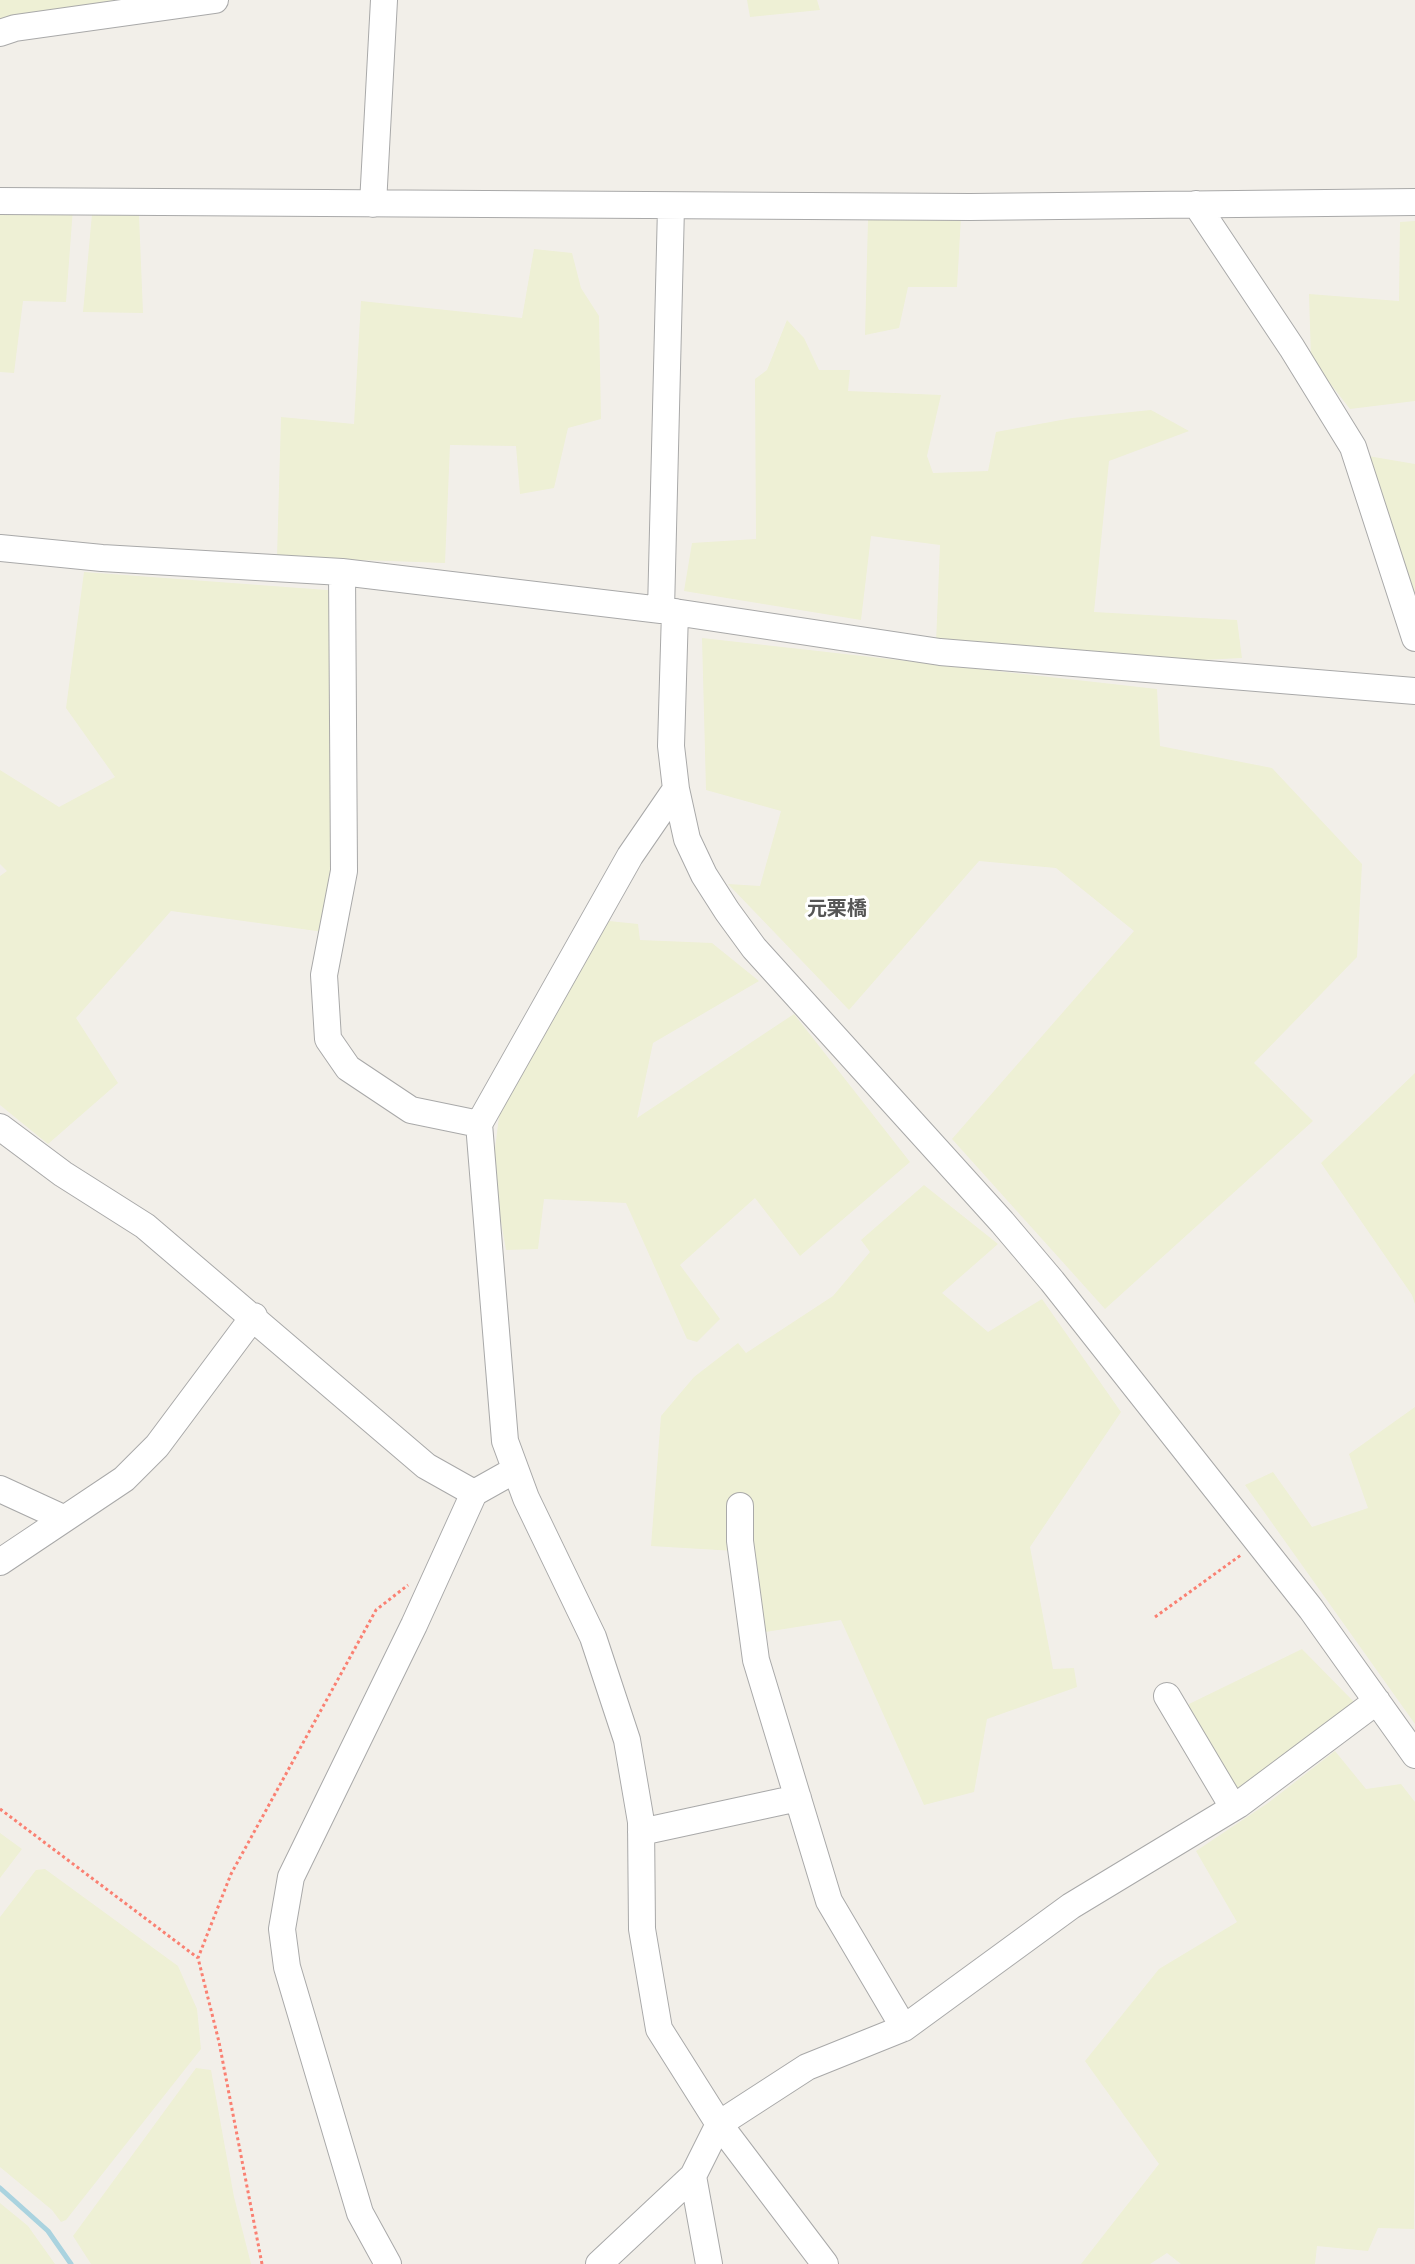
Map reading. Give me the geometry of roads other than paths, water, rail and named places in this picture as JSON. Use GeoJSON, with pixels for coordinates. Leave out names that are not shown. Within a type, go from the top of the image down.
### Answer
{"type":"FeatureCollection","features":[{"type":"Feature","properties":{"kind":"street"},"geometry":{"type":"LineString","coordinates":[[0,33],[15,28],[215,0]]}},
{"type":"Feature","properties":{"kind":"street"},"geometry":{"type":"LineString","coordinates":[[374,204],[384,0]]}},
{"type":"Feature","properties":{"kind":"street"},"geometry":{"type":"LineString","coordinates":[[0,201],[671,207],[1415,202]]}},
{"type":"Feature","properties":{"kind":"street"},"geometry":{"type":"LineString","coordinates":[[1196,204],[1292,348],[1353,447],[1415,638]]}},
{"type":"Feature","properties":{"kind":"street"},"geometry":{"type":"LineString","coordinates":[[671,207],[668,611],[672,746],[675,789],[687,839],[704,875],[754,948],[1023,1247],[1311,1610],[1415,1755]]}},
{"type":"Feature","properties":{"kind":"street"},"geometry":{"type":"LineString","coordinates":[[0,548],[102,558],[342,572],[668,611],[940,652],[1415,691]]}},
{"type":"Feature","properties":{"kind":"street"},"geometry":{"type":"LineString","coordinates":[[342,572],[344,871],[324,975],[328,1039],[348,1068],[411,1110],[479,1124]]}},
{"type":"Feature","properties":{"kind":"street"},"geometry":{"type":"LineString","coordinates":[[675,789],[630,856],[479,1124],[505,1442],[526,1498],[593,1637],[627,1740],[641,1832],[642,1929],[659,2029],[719,2124],[825,2264]]}},
{"type":"Feature","properties":{"kind":"street"},"geometry":{"type":"LineString","coordinates":[[0,1127],[63,1174],[145,1226],[254,1316],[426,1466],[474,1493]]}},
{"type":"Feature","properties":{"kind":"street"},"geometry":{"type":"LineString","coordinates":[[0,1562],[124,1479],[157,1446],[254,1316]]}},
{"type":"Feature","properties":{"kind":"street"},"geometry":{"type":"LineString","coordinates":[[388,2264],[360,2213],[287,1968],[282,1929],[291,1877],[414,1625],[474,1493],[516,1470]]}},
{"type":"Feature","properties":{"kind":"street"},"geometry":{"type":"LineString","coordinates":[[0,1489],[63,1518]]}},
{"type":"Feature","properties":{"kind":"street"},"geometry":{"type":"LineString","coordinates":[[740,1506],[740,1541],[756,1660],[829,1901],[904,2028]]}},
{"type":"Feature","properties":{"kind":"street"},"geometry":{"type":"LineString","coordinates":[[1167,1696],[1233,1808]]}},
{"type":"Feature","properties":{"kind":"street"},"geometry":{"type":"LineString","coordinates":[[599,2264],[693,2176],[719,2124],[807,2067],[904,2028],[1071,1906],[1233,1808],[1377,1701]]}},
{"type":"Feature","properties":{"kind":"street"},"geometry":{"type":"LineString","coordinates":[[641,1832],[798,1798]]}},
{"type":"Feature","properties":{"kind":"street"},"geometry":{"type":"LineString","coordinates":[[693,2176],[709,2264]]}},
{"type":"Feature","properties":{"kind":"waterway"},"geometry":{"type":"LineString","coordinates":[[0,2188],[48,2231],[71,2264]]}},
{"type":"Feature","properties":{"kind":"district","name":"元栗橋"},"geometry":{"type":"Point","coordinates":[837,910]}}]}
